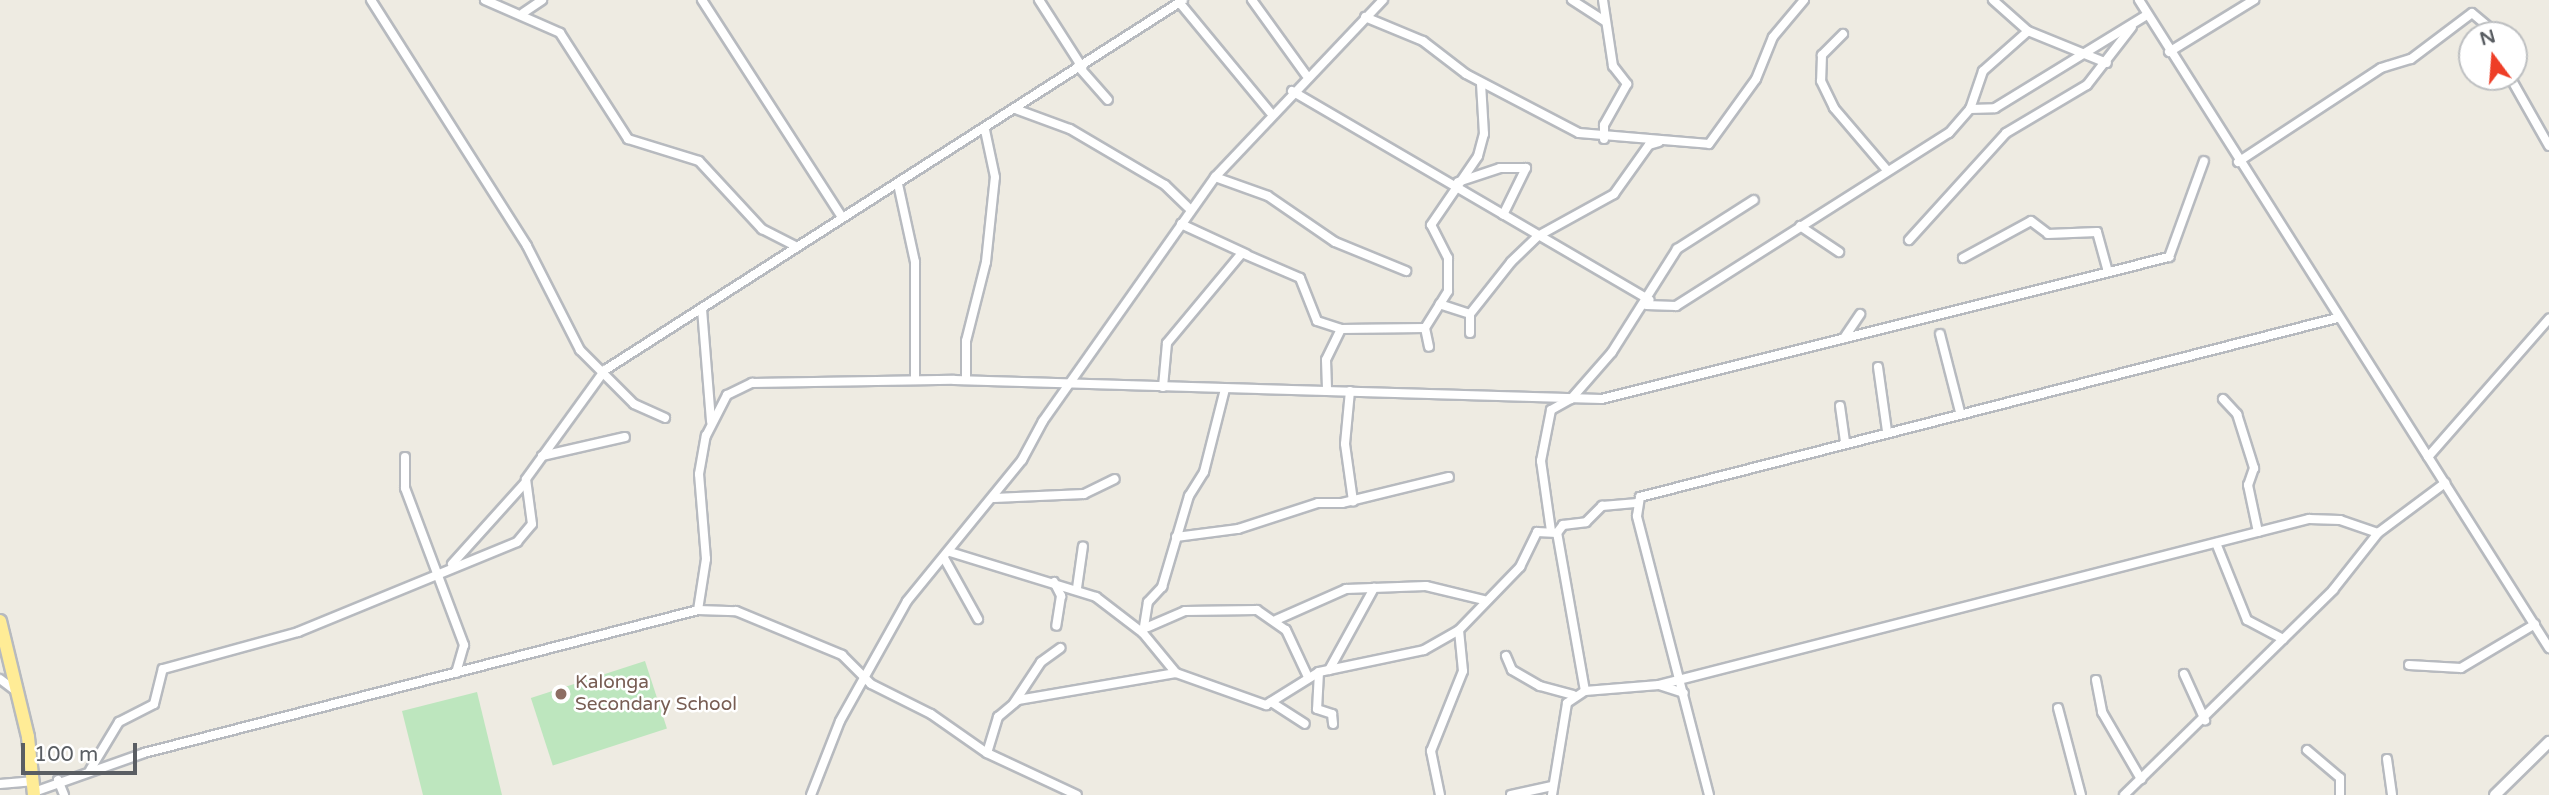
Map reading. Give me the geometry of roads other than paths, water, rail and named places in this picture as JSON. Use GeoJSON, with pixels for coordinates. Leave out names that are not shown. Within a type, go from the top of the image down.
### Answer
{"type":"FeatureCollection","features":[{"type":"Feature","properties":{"kind":"highway"},"geometry":{"type":"LineString","coordinates":[[0,621],[19,694],[34,789]]}},
{"type":"Feature","properties":{"kind":"street"},"geometry":{"type":"LineString","coordinates":[[371,0],[527,246],[576,344],[634,404],[665,418]]}},
{"type":"Feature","properties":{"kind":"street"},"geometry":{"type":"LineString","coordinates":[[485,0],[505,4],[564,37],[628,139],[699,161],[762,229],[796,246]]}},
{"type":"Feature","properties":{"kind":"street"},"geometry":{"type":"LineString","coordinates":[[523,13],[542,0]]}},
{"type":"Feature","properties":{"kind":"street"},"geometry":{"type":"LineString","coordinates":[[702,0],[841,216]]}},
{"type":"Feature","properties":{"kind":"street"},"geometry":{"type":"LineString","coordinates":[[1039,0],[1080,66],[1108,100]]}},
{"type":"Feature","properties":{"kind":"street"},"geometry":{"type":"LineString","coordinates":[[1252,0],[1306,75]]}},
{"type":"Feature","properties":{"kind":"street"},"geometry":{"type":"LineString","coordinates":[[811,795],[864,676],[907,601],[994,498],[1068,383],[1215,177],[1270,112],[1383,0]]}},
{"type":"Feature","properties":{"kind":"street"},"geometry":{"type":"LineString","coordinates":[[1572,0],[1606,22]]}},
{"type":"Feature","properties":{"kind":"street"},"geometry":{"type":"LineString","coordinates":[[1603,0],[1613,66],[1627,84],[1604,125],[1604,139]]}},
{"type":"Feature","properties":{"kind":"street"},"geometry":{"type":"LineString","coordinates":[[1365,18],[1423,41],[1481,83],[1578,133],[1604,139],[1709,144],[1756,79],[1773,37],[1804,0]]}},
{"type":"Feature","properties":{"kind":"street"},"geometry":{"type":"LineString","coordinates":[[1993,0],[2028,31],[2106,63]]}},
{"type":"Feature","properties":{"kind":"street"},"geometry":{"type":"LineString","coordinates":[[2139,0],[2238,162],[2549,648]]}},
{"type":"Feature","properties":{"kind":"street"},"geometry":{"type":"LineString","coordinates":[[2169,52],[2253,0]]}},
{"type":"Feature","properties":{"kind":"street"},"geometry":{"type":"LineString","coordinates":[[449,566],[525,483],[603,373],[841,216],[1018,110],[1080,66],[1181,1],[1270,112]]}},
{"type":"Feature","properties":{"kind":"street"},"geometry":{"type":"LineString","coordinates":[[2461,21],[2472,13],[2481,21]]}},
{"type":"Feature","properties":{"kind":"street"},"geometry":{"type":"LineString","coordinates":[[1970,109],[1995,108],[2147,15]]}},
{"type":"Feature","properties":{"kind":"street"},"geometry":{"type":"LineString","coordinates":[[1909,240],[2006,133],[2060,105],[2106,63],[2133,24]]}},
{"type":"Feature","properties":{"kind":"street"},"geometry":{"type":"LineString","coordinates":[[2238,162],[2381,68],[2411,59],[2458,24]]}},
{"type":"Feature","properties":{"kind":"street"},"geometry":{"type":"LineString","coordinates":[[1292,92],[1456,185],[1647,302],[1676,306],[1887,170],[1950,133],[1970,109],[1983,71],[2028,31]]}},
{"type":"Feature","properties":{"kind":"street"},"geometry":{"type":"LineString","coordinates":[[1843,34],[1822,55],[1821,81],[1834,108],[1887,170]]}},
{"type":"Feature","properties":{"kind":"street"},"geometry":{"type":"LineString","coordinates":[[1429,347],[1425,328],[1448,291],[1448,258],[1431,225],[1478,156],[1483,134],[1481,83]]}},
{"type":"Feature","properties":{"kind":"street"},"geometry":{"type":"LineString","coordinates":[[2518,91],[2549,146]]}},
{"type":"Feature","properties":{"kind":"street"},"geometry":{"type":"LineString","coordinates":[[1018,110],[1070,129],[1165,185],[1191,210]]}},
{"type":"Feature","properties":{"kind":"street"},"geometry":{"type":"LineString","coordinates":[[966,380],[966,341],[986,262],[995,177],[985,130]]}},
{"type":"Feature","properties":{"kind":"street"},"geometry":{"type":"LineString","coordinates":[[1470,333],[1470,314],[1538,236],[1614,194],[1649,145],[1662,141]]}},
{"type":"Feature","properties":{"kind":"street"},"geometry":{"type":"LineString","coordinates":[[711,422],[727,395],[752,383],[966,380],[1602,399],[2169,257],[2204,161]]}},
{"type":"Feature","properties":{"kind":"street"},"geometry":{"type":"LineString","coordinates":[[1456,185],[1500,167],[1526,168],[1503,215]]}},
{"type":"Feature","properties":{"kind":"street"},"geometry":{"type":"LineString","coordinates":[[1215,177],[1268,196],[1335,242],[1406,271]]}},
{"type":"Feature","properties":{"kind":"street"},"geometry":{"type":"LineString","coordinates":[[898,184],[915,262],[915,380]]}},
{"type":"Feature","properties":{"kind":"street"},"geometry":{"type":"LineString","coordinates":[[1585,691],[1541,457],[1551,410],[1571,399],[1647,302],[1677,249],[1754,200]]}},
{"type":"Feature","properties":{"kind":"street"},"geometry":{"type":"LineString","coordinates":[[1963,258],[2031,221],[2048,234],[2097,232],[2108,272]]}},
{"type":"Feature","properties":{"kind":"street"},"geometry":{"type":"LineString","coordinates":[[1181,224],[1300,278],[1317,321],[1341,329],[1425,328]]}},
{"type":"Feature","properties":{"kind":"street"},"geometry":{"type":"LineString","coordinates":[[1800,226],[1839,252]]}},
{"type":"Feature","properties":{"kind":"street"},"geometry":{"type":"LineString","coordinates":[[1163,387],[1167,343],[1238,255],[1246,254]]}},
{"type":"Feature","properties":{"kind":"street"},"geometry":{"type":"LineString","coordinates":[[1440,304],[1470,314]]}},
{"type":"Feature","properties":{"kind":"street"},"geometry":{"type":"LineString","coordinates":[[698,610],[706,559],[699,474],[711,422],[702,309]]}},
{"type":"Feature","properties":{"kind":"street"},"geometry":{"type":"LineString","coordinates":[[1844,338],[1860,314]]}},
{"type":"Feature","properties":{"kind":"street"},"geometry":{"type":"LineString","coordinates":[[1271,702],[1319,672],[1415,653],[1459,630],[1484,600],[1520,567],[1532,537],[1554,532],[1563,525],[1586,522],[1602,506],[1635,503],[1647,494],[1844,442],[2337,318]]}},
{"type":"Feature","properties":{"kind":"street"},"geometry":{"type":"LineString","coordinates":[[2428,457],[2549,319]]}},
{"type":"Feature","properties":{"kind":"street"},"geometry":{"type":"LineString","coordinates":[[1327,390],[1326,360],[1341,329]]}},
{"type":"Feature","properties":{"kind":"street"},"geometry":{"type":"LineString","coordinates":[[1940,334],[1960,412]]}},
{"type":"Feature","properties":{"kind":"street"},"geometry":{"type":"LineString","coordinates":[[1878,367],[1887,431]]}},
{"type":"Feature","properties":{"kind":"street"},"geometry":{"type":"LineString","coordinates":[[1145,630],[1149,602],[1162,587],[1176,537],[1208,462],[1225,389]]}},
{"type":"Feature","properties":{"kind":"street"},"geometry":{"type":"LineString","coordinates":[[1350,391],[1345,444],[1353,501]]}},
{"type":"Feature","properties":{"kind":"street"},"geometry":{"type":"LineString","coordinates":[[2223,399],[2236,414],[2254,468],[2248,485],[2258,532]]}},
{"type":"Feature","properties":{"kind":"street"},"geometry":{"type":"LineString","coordinates":[[1840,406],[1844,442]]}},
{"type":"Feature","properties":{"kind":"street"},"geometry":{"type":"LineString","coordinates":[[542,456],[625,437]]}},
{"type":"Feature","properties":{"kind":"street"},"geometry":{"type":"LineString","coordinates":[[405,457],[405,488],[464,645],[456,673]]}},
{"type":"Feature","properties":{"kind":"street"},"geometry":{"type":"LineString","coordinates":[[1176,537],[1238,529],[1318,503],[1353,501],[1448,477]]}},
{"type":"Feature","properties":{"kind":"street"},"geometry":{"type":"LineString","coordinates":[[994,498],[1084,494],[1115,479]]}},
{"type":"Feature","properties":{"kind":"street"},"geometry":{"type":"LineString","coordinates":[[90,770],[120,722],[154,704],[160,671],[298,632],[449,566],[522,539],[532,524],[525,483]]}},
{"type":"Feature","properties":{"kind":"street"},"geometry":{"type":"LineString","coordinates":[[2124,795],[2205,720],[2283,639],[2378,533],[2445,483]]}},
{"type":"Feature","properties":{"kind":"street"},"geometry":{"type":"LineString","coordinates":[[1635,503],[1709,795]]}},
{"type":"Feature","properties":{"kind":"street"},"geometry":{"type":"LineString","coordinates":[[1506,656],[1512,670],[1540,686],[1573,695],[1585,691],[1659,685],[1680,675],[2309,519],[2340,520],[2378,533]]}},
{"type":"Feature","properties":{"kind":"street"},"geometry":{"type":"LineString","coordinates":[[2216,543],[2247,620],[2283,639]]}},
{"type":"Feature","properties":{"kind":"street"},"geometry":{"type":"LineString","coordinates":[[1077,589],[1083,546]]}},
{"type":"Feature","properties":{"kind":"street"},"geometry":{"type":"LineString","coordinates":[[947,555],[1077,589],[1145,630],[1176,673],[1234,699],[1271,702],[1300,715],[1305,724]]}},
{"type":"Feature","properties":{"kind":"street"},"geometry":{"type":"LineString","coordinates":[[947,555],[978,620]]}},
{"type":"Feature","properties":{"kind":"street"},"geometry":{"type":"LineString","coordinates":[[1054,582],[1061,596],[1056,626]]}},
{"type":"Feature","properties":{"kind":"street"},"geometry":{"type":"LineString","coordinates":[[1145,630],[1171,615],[1223,607],[1276,620],[1346,589],[1444,588],[1484,600]]}},
{"type":"Feature","properties":{"kind":"street"},"geometry":{"type":"LineString","coordinates":[[1329,670],[1374,589]]}},
{"type":"Feature","properties":{"kind":"street"},"geometry":{"type":"LineString","coordinates":[[0,784],[34,789],[90,770],[698,610],[748,616],[842,655],[864,676],[987,753],[1077,795]]}},
{"type":"Feature","properties":{"kind":"street"},"geometry":{"type":"LineString","coordinates":[[1276,620],[1308,677]]}},
{"type":"Feature","properties":{"kind":"street"},"geometry":{"type":"LineString","coordinates":[[2409,665],[2461,668],[2535,624]]}},
{"type":"Feature","properties":{"kind":"street"},"geometry":{"type":"LineString","coordinates":[[1440,795],[1431,751],[1463,671],[1459,630]]}},
{"type":"Feature","properties":{"kind":"street"},"geometry":{"type":"LineString","coordinates":[[987,753],[998,717],[1014,703],[1041,663],[1060,648]]}},
{"type":"Feature","properties":{"kind":"street"},"geometry":{"type":"LineString","coordinates":[[1317,709],[1319,672]]}},
{"type":"Feature","properties":{"kind":"street"},"geometry":{"type":"LineString","coordinates":[[1014,703],[1176,673]]}},
{"type":"Feature","properties":{"kind":"street"},"geometry":{"type":"LineString","coordinates":[[2184,674],[2205,720]]}},
{"type":"Feature","properties":{"kind":"street"},"geometry":{"type":"LineString","coordinates":[[0,679],[19,694]]}},
{"type":"Feature","properties":{"kind":"street"},"geometry":{"type":"LineString","coordinates":[[2096,680],[2102,712],[2141,779]]}},
{"type":"Feature","properties":{"kind":"street"},"geometry":{"type":"LineString","coordinates":[[1659,685],[1684,693]]}},
{"type":"Feature","properties":{"kind":"street"},"geometry":{"type":"LineString","coordinates":[[1511,795],[1552,791],[1573,695]]}},
{"type":"Feature","properties":{"kind":"street"},"geometry":{"type":"LineString","coordinates":[[2058,708],[2081,795]]}},
{"type":"Feature","properties":{"kind":"street"},"geometry":{"type":"LineString","coordinates":[[1300,715],[1317,709],[1332,714],[1333,724]]}},
{"type":"Feature","properties":{"kind":"street"},"geometry":{"type":"LineString","coordinates":[[2495,795],[2549,742]]}},
{"type":"Feature","properties":{"kind":"street"},"geometry":{"type":"LineString","coordinates":[[2307,750],[2340,778],[2340,795]]}},
{"type":"Feature","properties":{"kind":"street"},"geometry":{"type":"LineString","coordinates":[[2387,760],[2392,795]]}},
{"type":"Feature","properties":{"kind":"street"},"geometry":{"type":"LineString","coordinates":[[58,780],[64,795]]}},
{"type":"Feature","properties":{"kind":"place","name":"Kalonga Secondary School"},"geometry":{"type":"Point","coordinates":[561,694]}}]}
